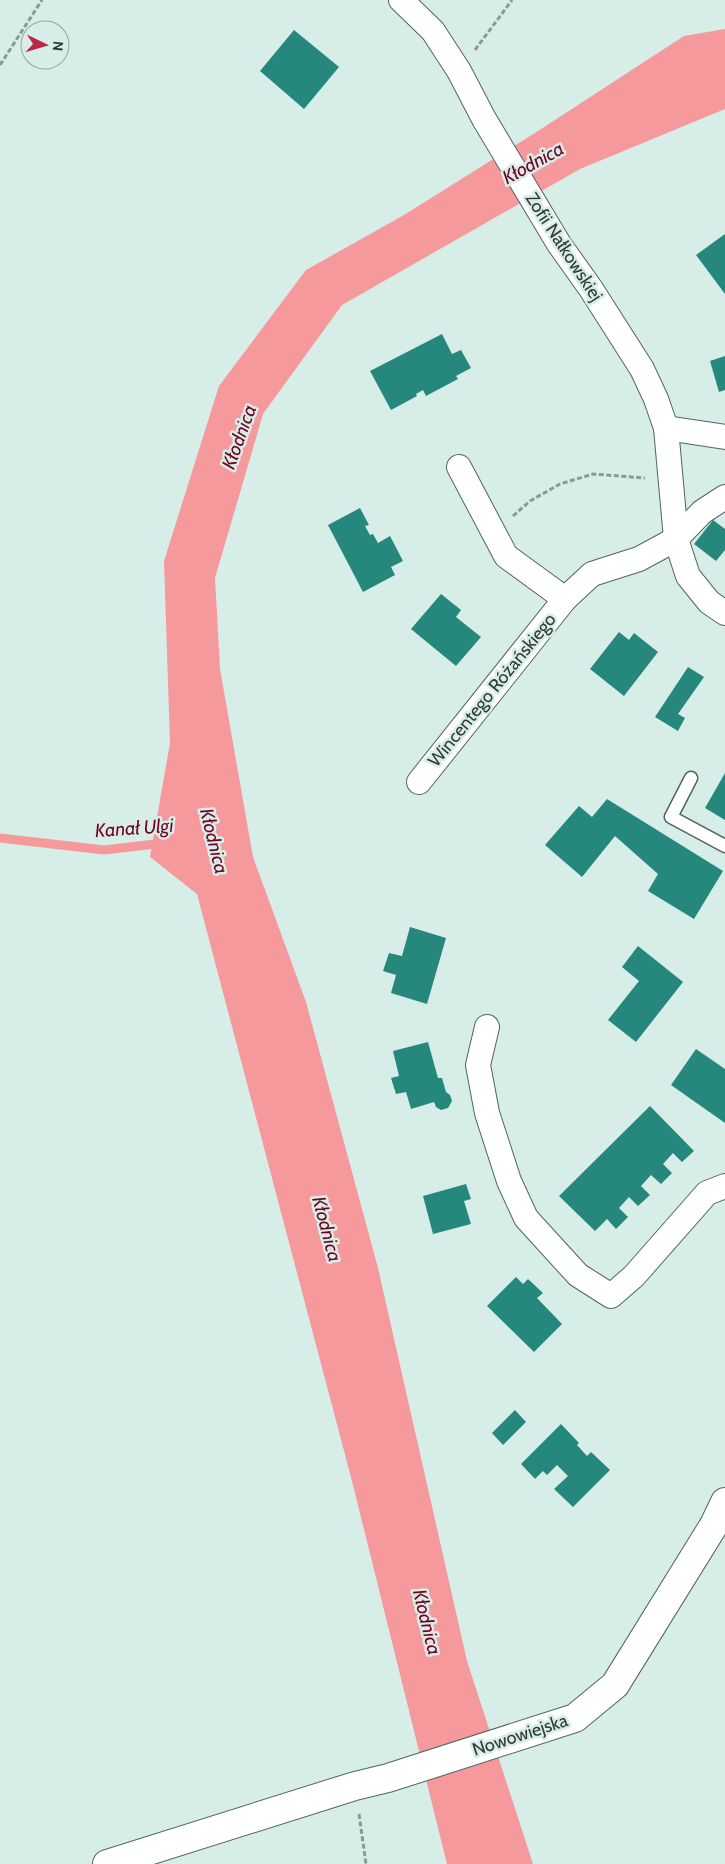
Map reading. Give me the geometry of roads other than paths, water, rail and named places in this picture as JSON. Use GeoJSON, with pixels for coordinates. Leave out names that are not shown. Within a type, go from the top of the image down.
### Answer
{"type":"FeatureCollection","features":[{"type":"Feature","properties":{"kind":"street","name":"Zofii Nałkowskiej"},"geometry":{"type":"LineString","coordinates":[[401,0],[433,31],[459,70],[484,119],[559,244],[591,289],[642,369],[656,399],[666,428],[676,538],[688,576],[709,602],[725,613]]}},
{"type":"Feature","properties":{"kind":"street"},"geometry":{"type":"LineString","coordinates":[[666,428],[725,437]]}},
{"type":"Feature","properties":{"kind":"street","name":"Wincentego Różańskiego"},"geometry":{"type":"LineString","coordinates":[[459,467],[506,556],[564,599]]}},
{"type":"Feature","properties":{"kind":"street"},"geometry":{"type":"LineString","coordinates":[[676,538],[702,512],[725,497]]}},
{"type":"Feature","properties":{"kind":"street","name":"Wincentego Różańskiego"},"geometry":{"type":"LineString","coordinates":[[419,782],[564,599],[592,574],[639,559],[676,538]]}},
{"type":"Feature","properties":{"kind":"street"},"geometry":{"type":"LineString","coordinates":[[487,1027],[478,1065],[487,1113],[510,1181],[526,1218],[578,1275],[611,1296],[634,1276],[707,1192],[725,1186]]}},
{"type":"Feature","properties":{"kind":"street","name":"Nowowiejska"},"geometry":{"type":"LineString","coordinates":[[107,1864],[355,1786],[388,1778],[575,1718],[615,1685],[714,1525],[725,1502]]}},
{"type":"Feature","properties":{"kind":"lane"},"geometry":{"type":"LineString","coordinates":[[691,778],[671,817],[725,846]]}},
{"type":"Feature","properties":{"kind":"water","name":"Kłodnica"},"geometry":{"type":"Polygon","coordinates":[[[725,29],[725,109],[580,169],[342,305],[263,414],[215,578],[220,669],[253,857],[306,1002],[378,1268],[467,1661],[533,1864],[447,1864],[353,1485],[197,894],[150,857],[170,743],[164,561],[219,386],[306,270],[404,215],[684,36],[725,29]]]}},
{"type":"Feature","properties":{"kind":"waterway","name":"Kanał Ulgi"},"geometry":{"type":"LineString","coordinates":[[0,838],[104,850],[164,843]]}}]}
